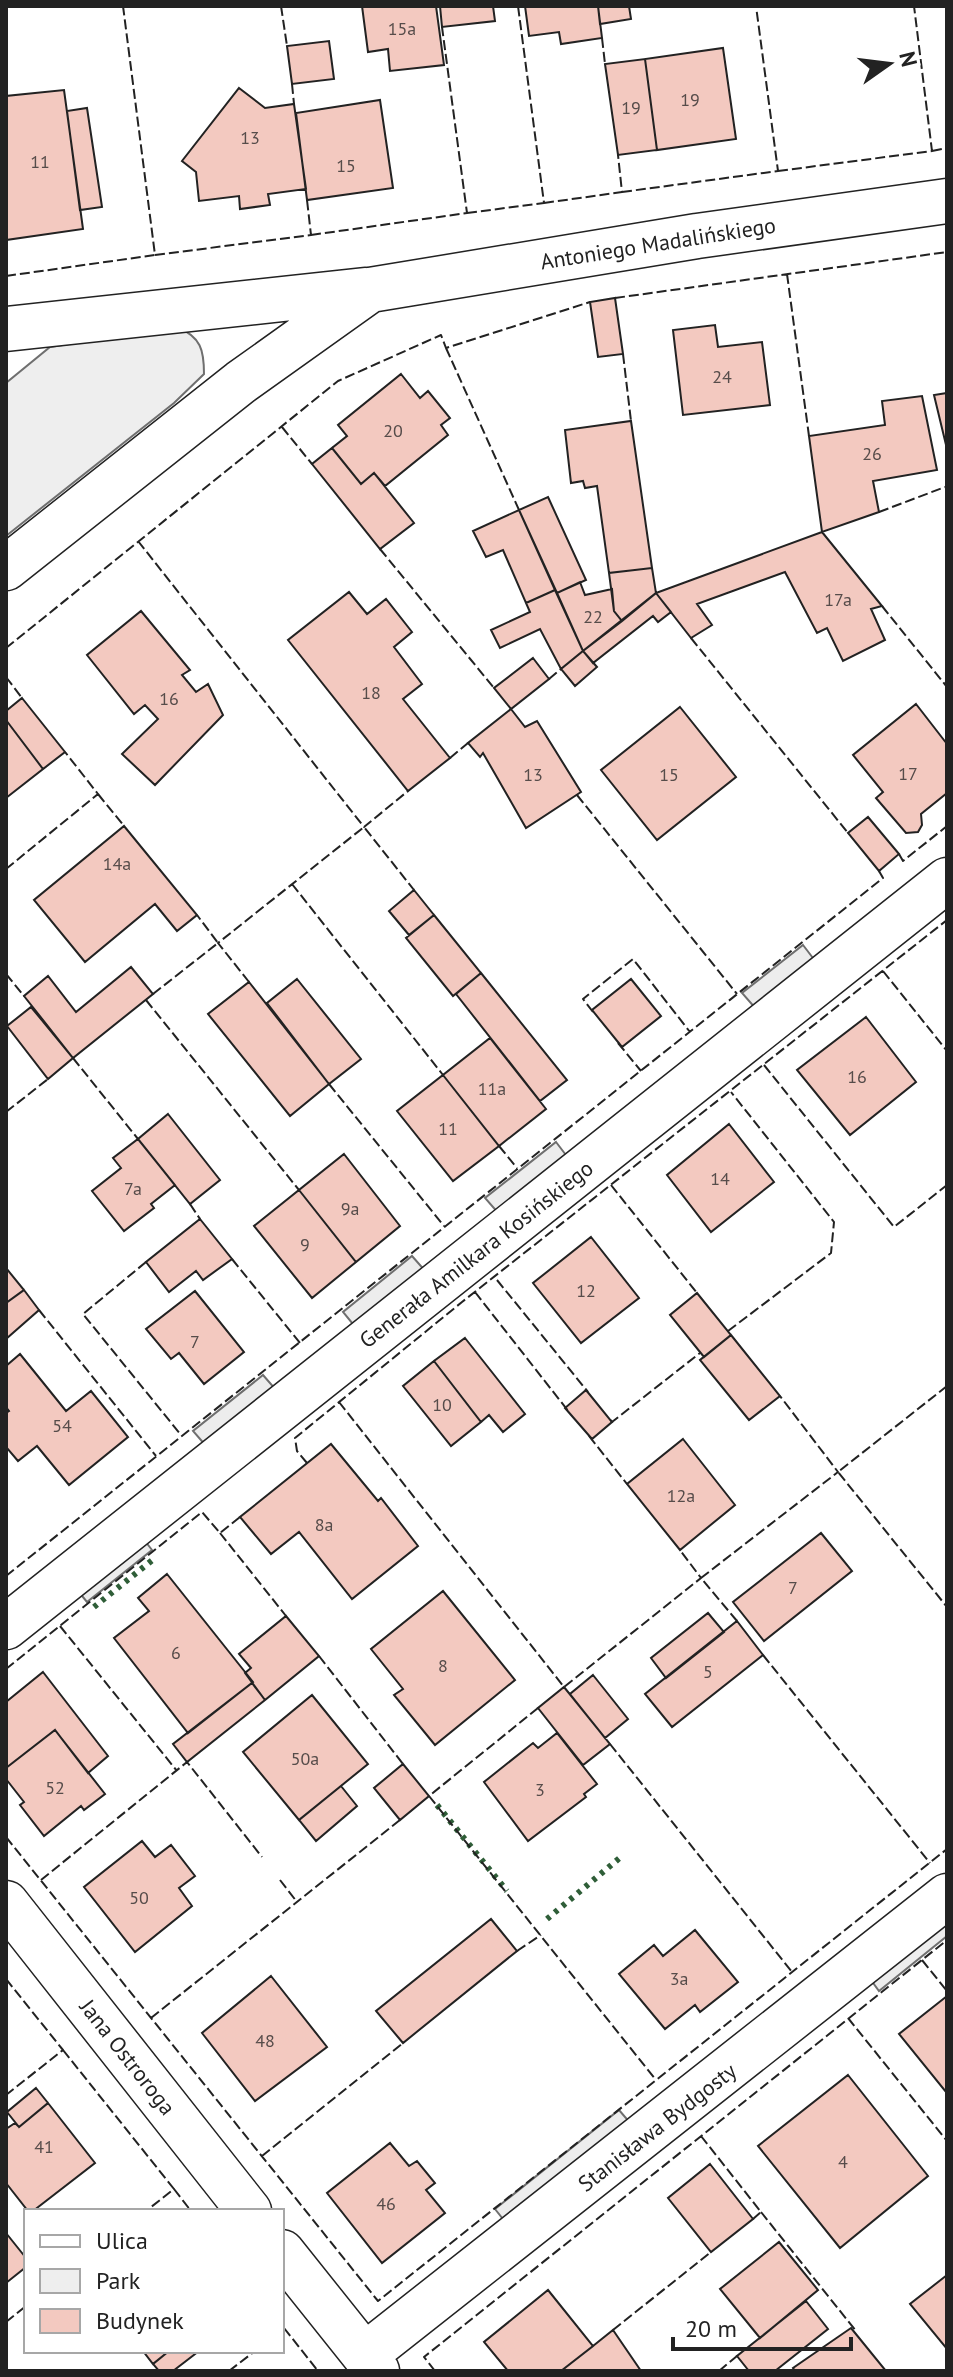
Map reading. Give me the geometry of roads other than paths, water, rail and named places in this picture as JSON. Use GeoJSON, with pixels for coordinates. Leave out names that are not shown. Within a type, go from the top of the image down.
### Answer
{"type":"FeatureCollection","features":[{"type":"Feature","properties":{"kind":"street","name":"Antoniego Madalińskiego"},"geometry":{"type":"LineString","coordinates":[[6,329],[370,290],[697,236],[947,201]]}},
{"type":"Feature","properties":{"kind":"street","name":"Antoniego Madalińskiego"},"geometry":{"type":"LineString","coordinates":[[6,568],[241,382],[370,290]]}},
{"type":"Feature","properties":{"kind":"street","name":"Generała Amilkara Kosińskiego"},"geometry":{"type":"LineString","coordinates":[[6,1627],[947,880]]}},
{"type":"Feature","properties":{"kind":"street","name":"Stanisława Bydgosty"},"geometry":{"type":"LineString","coordinates":[[371,2363],[947,1896]]}},
{"type":"Feature","properties":{"kind":"street","name":"Jana Ostroroga"},"geometry":{"type":"LineString","coordinates":[[6,1903],[247,2209]]}},
{"type":"Feature","properties":{"kind":"street"},"geometry":{"type":"LineString","coordinates":[[284,2254],[371,2363]]}}]}
